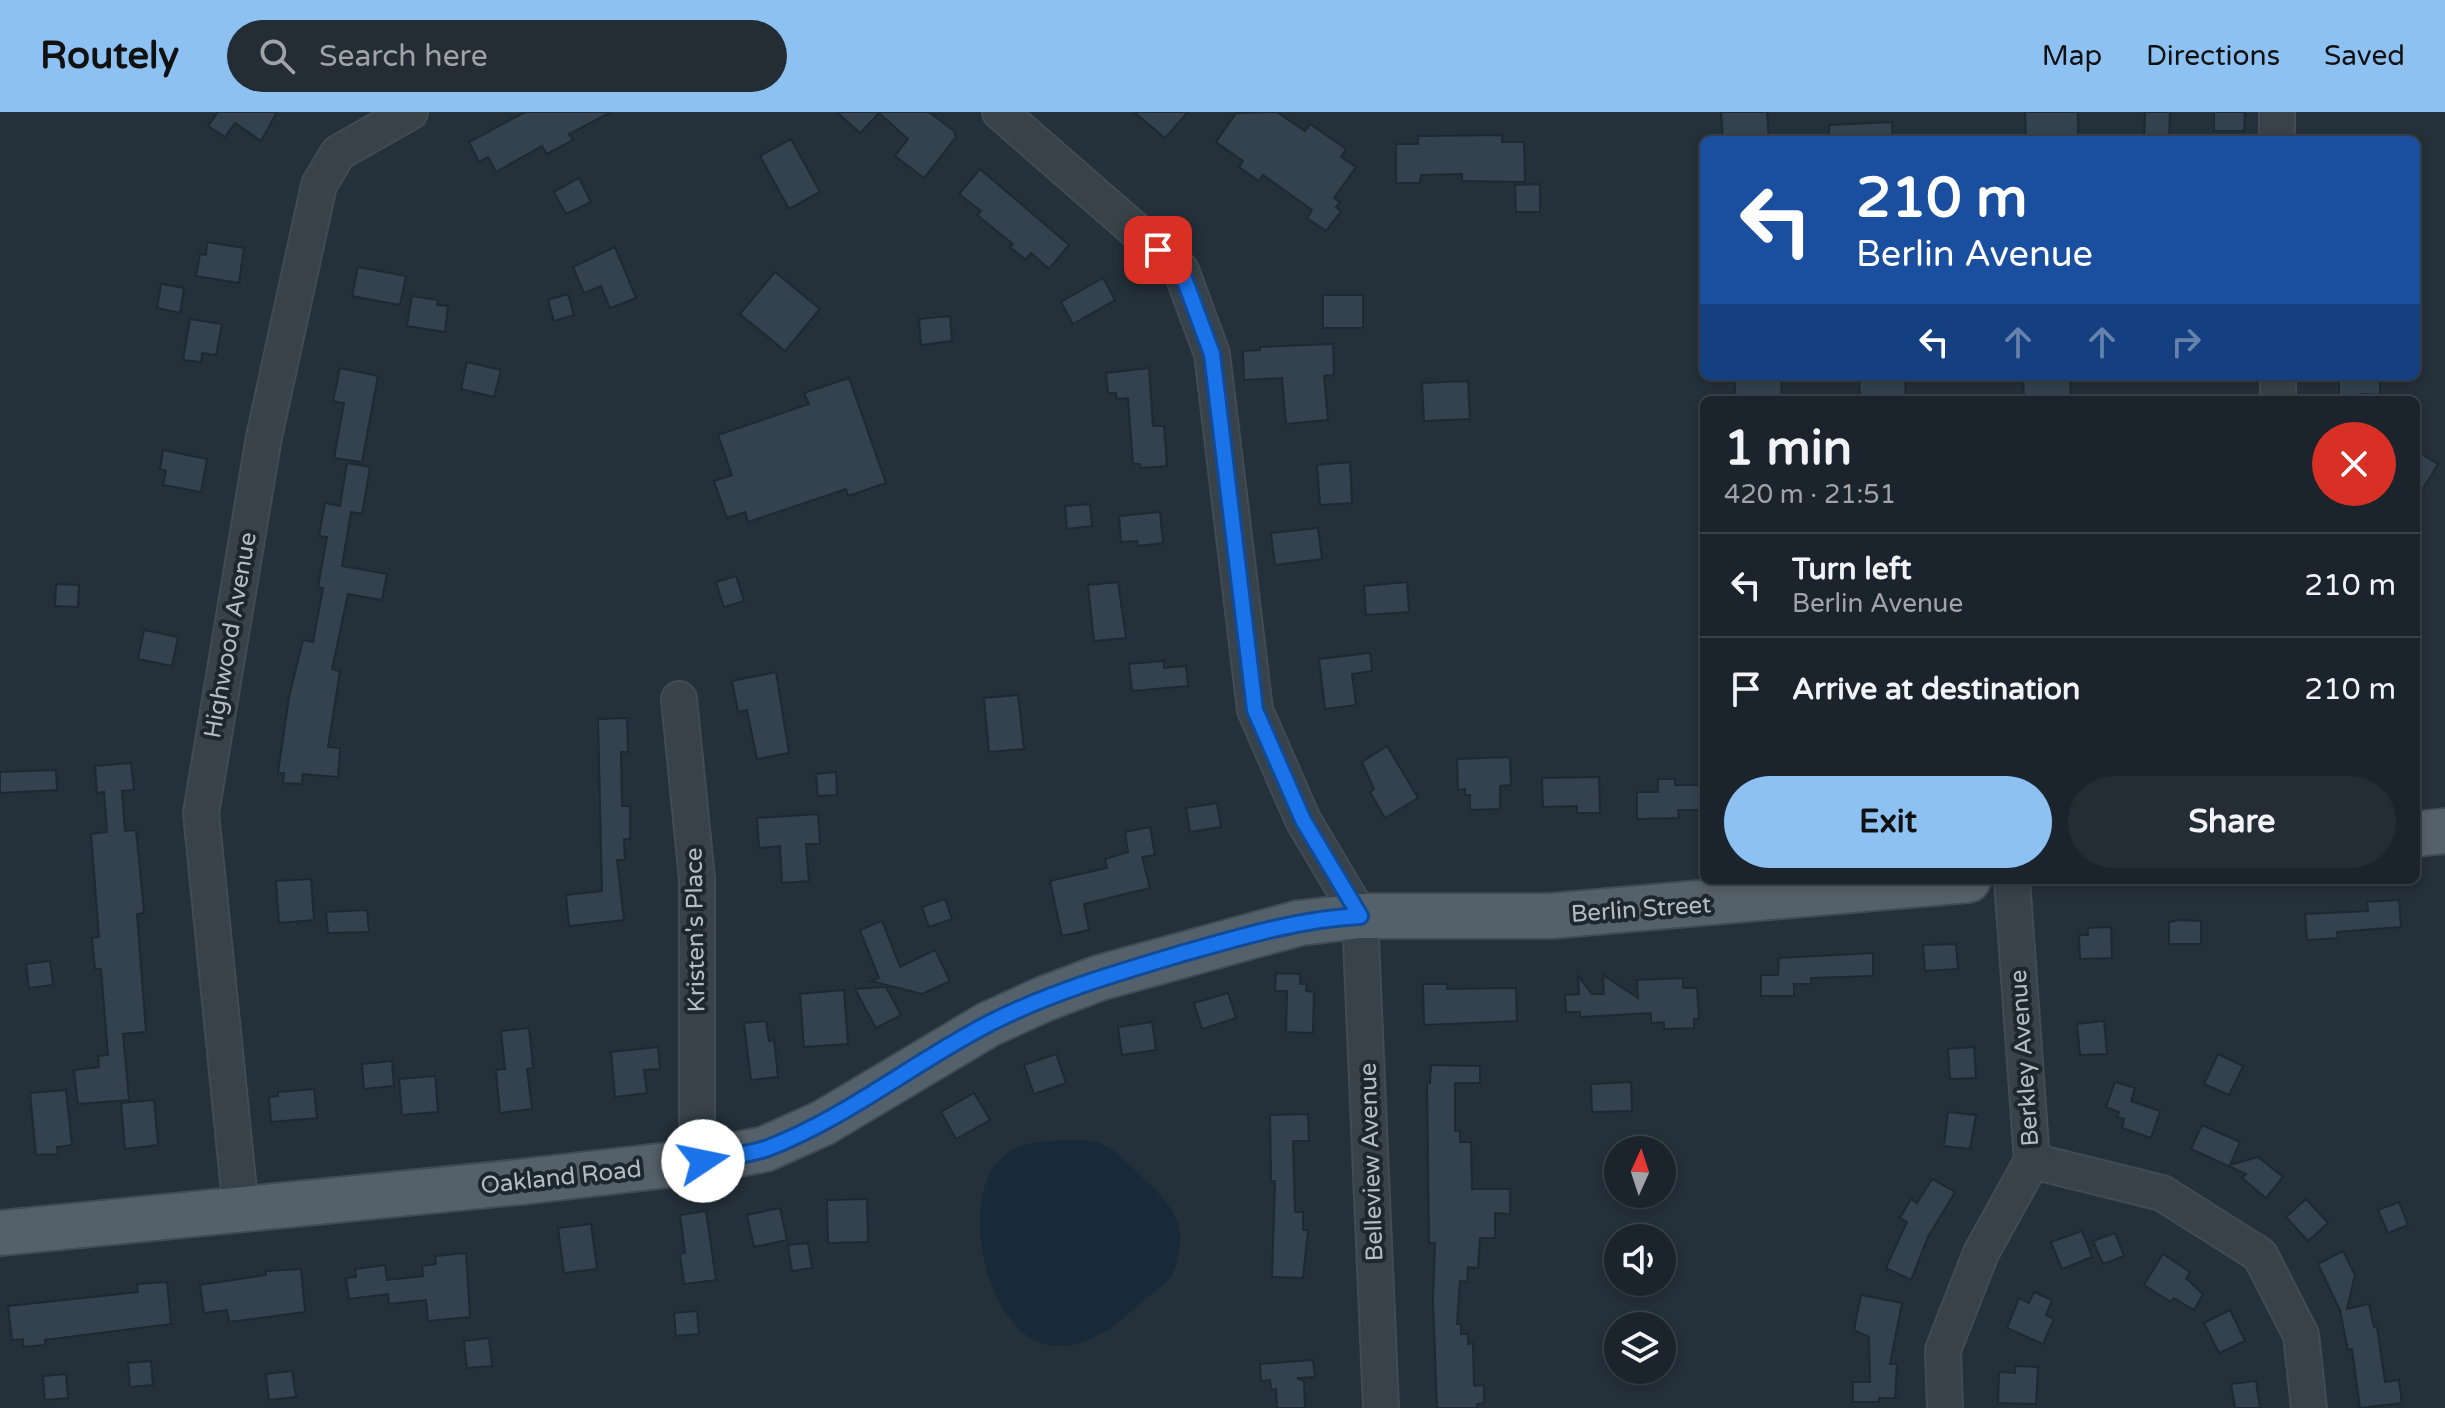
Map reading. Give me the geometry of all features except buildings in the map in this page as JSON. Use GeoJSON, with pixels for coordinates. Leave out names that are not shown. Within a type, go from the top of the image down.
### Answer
{"type":"FeatureCollection","features":[{"type":"Feature","properties":{"kind":"main road"},"geometry":{"type":"LineString","coordinates":[[2420,834],[2445,831]]}},
{"type":"Feature","properties":{"kind":"main road","name":"Berlin Street"},"geometry":{"type":"LineString","coordinates":[[1360,916],[1550,916],[1922,884]]}},
{"type":"Feature","properties":{"kind":"main road","name":"Oakland Road"},"geometry":{"type":"LineString","coordinates":[[0,1233],[241,1211],[703,1161],[765,1149],[823,1123],[989,1024],[1085,983],[1299,923],[1360,916]]}},
{"type":"Feature","properties":{"kind":"street","name":"Highwood Avenue"},"geometry":{"type":"LineString","coordinates":[[241,1211],[201,813],[208,766],[264,437],[319,185],[338,153],[410,112]]}},
{"type":"Feature","properties":{"kind":"street"},"geometry":{"type":"LineString","coordinates":[[1000,112],[1181,270],[1212,354],[1255,710],[1303,820],[1360,916]]}},
{"type":"Feature","properties":{"kind":"street"},"geometry":{"type":"LineString","coordinates":[[2277,112],[2277,136]]}},
{"type":"Feature","properties":{"kind":"street","name":"Kristen's Place"},"geometry":{"type":"LineString","coordinates":[[679,699],[697,879],[697,1125],[703,1161]]}},
{"type":"Feature","properties":{"kind":"street","name":"Berkley Avenue"},"geometry":{"type":"LineString","coordinates":[[1945,1408],[1943,1350],[1981,1253],[2032,1161],[2012,884]]}},
{"type":"Feature","properties":{"kind":"street","name":"Belleview Avenue"},"geometry":{"type":"LineString","coordinates":[[1360,916],[1381,1408]]}},
{"type":"Feature","properties":{"kind":"street"},"geometry":{"type":"LineString","coordinates":[[2032,1161],[2162,1193],[2260,1255],[2301,1335],[2309,1408]]}},
{"type":"Feature","properties":{"kind":"water"},"geometry":{"type":"Polygon","coordinates":[[[1081,1140],[1114,1151],[1159,1194],[1179,1225],[1179,1250],[1169,1279],[1116,1324],[1077,1344],[1048,1345],[1026,1335],[1008,1315],[993,1289],[984,1258],[980,1226],[982,1196],[992,1170],[1009,1152],[1035,1143],[1081,1140]]]}},
{"type":"Feature","properties":{"kind":"route"},"geometry":{"type":"LineString","coordinates":[[703,1161],[765,1149],[823,1123],[989,1024],[1099,978],[1299,923],[1360,916],[1303,820],[1255,710],[1212,354],[1181,270],[1158,250]]}}]}
